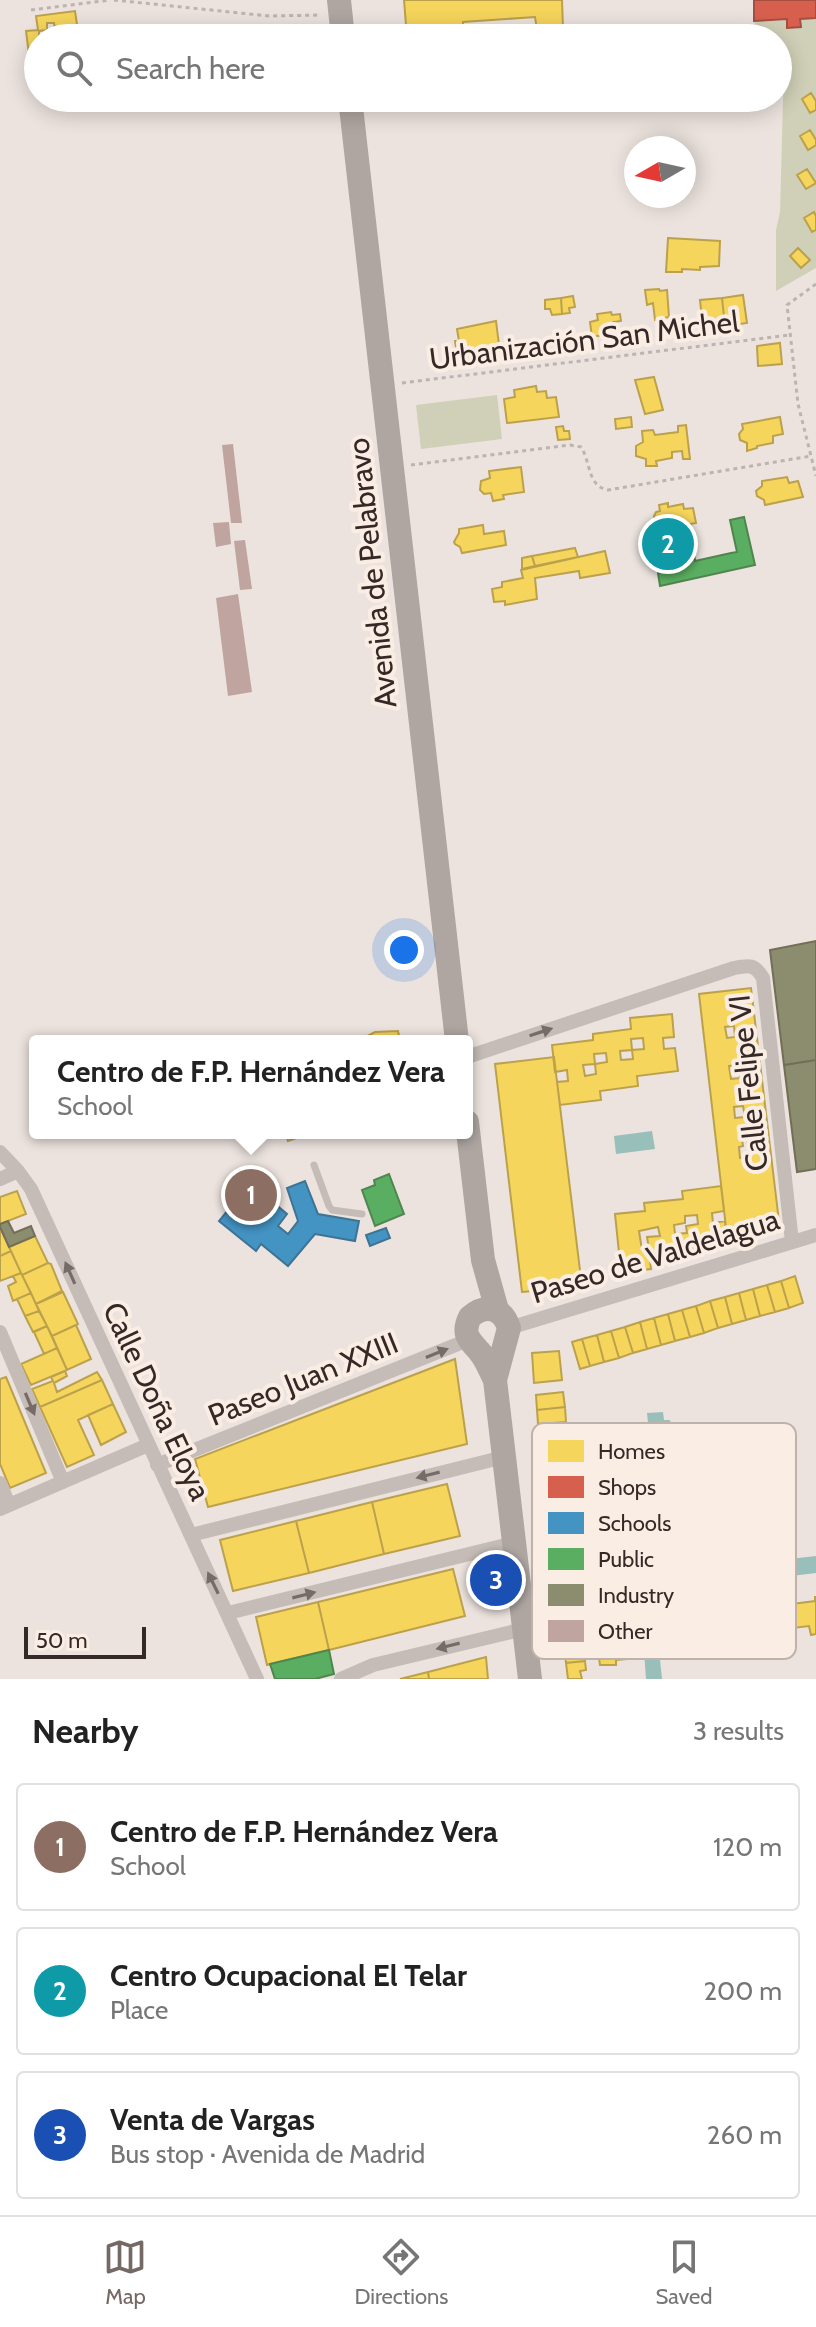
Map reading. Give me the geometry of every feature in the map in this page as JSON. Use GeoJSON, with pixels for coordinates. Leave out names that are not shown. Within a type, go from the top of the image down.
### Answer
{"type":"FeatureCollection","features":[{"type":"Feature","properties":{"kind":"highway","name":"Avenida de Pelabravo"},"geometry":{"type":"LineString","coordinates":[[352,112],[456,1035]]}},
{"type":"Feature","properties":{"kind":"highway"},"geometry":{"type":"LineString","coordinates":[[469,1139],[483,1260],[497,1323],[495,1380],[530,1679]]}},
{"type":"Feature","properties":{"kind":"highway"},"geometry":{"type":"LineString","coordinates":[[495,1380],[473,1345],[467,1324],[497,1323]]}},
{"type":"Feature","properties":{"kind":"highway"},"geometry":{"type":"LineString","coordinates":[[473,1345],[492,1351],[497,1323]]}},
{"type":"Feature","properties":{"kind":"street","name":"Calle Felipe VI"},"geometry":{"type":"LineString","coordinates":[[473,1055],[734,968],[750,965],[757,968],[763,978],[792,1242]]}},
{"type":"Feature","properties":{"kind":"street","name":"Calle Doña Eloya"},"geometry":{"type":"LineString","coordinates":[[0,1152],[31,1189],[257,1679]]}},
{"type":"Feature","properties":{"kind":"street"},"geometry":{"type":"LineString","coordinates":[[0,1179],[18,1171]]}},
{"type":"Feature","properties":{"kind":"street","name":"Paseo de Valdelagua"},"geometry":{"type":"LineString","coordinates":[[497,1323],[816,1235]]}},
{"type":"Feature","properties":{"kind":"street"},"geometry":{"type":"LineString","coordinates":[[0,1332],[63,1482]]}},
{"type":"Feature","properties":{"kind":"street","name":"Paseo Juan XXIII"},"geometry":{"type":"LineString","coordinates":[[157,1465],[473,1345]]}},
{"type":"Feature","properties":{"kind":"street"},"geometry":{"type":"LineString","coordinates":[[0,1483],[5,1507],[148,1445]]}},
{"type":"Feature","properties":{"kind":"street"},"geometry":{"type":"LineString","coordinates":[[191,1535],[504,1457]]}},
{"type":"Feature","properties":{"kind":"street"},"geometry":{"type":"LineString","coordinates":[[228,1613],[514,1543]]}},
{"type":"Feature","properties":{"kind":"street"},"geometry":{"type":"LineString","coordinates":[[341,1679],[373,1665],[524,1629]]}},
{"type":"Feature","properties":{"kind":"lane"},"geometry":{"type":"LineString","coordinates":[[314,1165],[332,1210],[362,1214]]}},
{"type":"Feature","properties":{"kind":"path"},"geometry":{"type":"LineString","coordinates":[[31,10],[112,0],[269,16],[341,17]]}},
{"type":"Feature","properties":{"kind":"path"},"geometry":{"type":"LineString","coordinates":[[816,284],[787,305],[798,404],[816,476]]}},
{"type":"Feature","properties":{"kind":"path","name":"Urbanización San Michel"},"geometry":{"type":"LineString","coordinates":[[383,385],[790,335]]}},
{"type":"Feature","properties":{"kind":"path"},"geometry":{"type":"LineString","coordinates":[[392,468],[570,445],[581,447],[587,455],[592,479],[600,488],[608,490],[811,456]]}},
{"type":"Feature","properties":{"kind":"green space"},"geometry":{"type":"Polygon","coordinates":[[[754,0],[816,0],[816,268],[776,291],[783,112],[792,112],[792,24],[755,24],[754,0]]]}},
{"type":"Feature","properties":{"kind":"green space"},"geometry":{"type":"Polygon","coordinates":[[[497,395],[502,439],[421,449],[416,405],[497,395]]]}},
{"type":"Feature","properties":{"kind":"water"},"geometry":{"type":"Polygon","coordinates":[[[652,1131],[655,1149],[616,1154],[614,1136],[652,1131]]]}},
{"type":"Feature","properties":{"kind":"water"},"geometry":{"type":"Polygon","coordinates":[[[663,1412],[664,1420],[670,1420],[671,1423],[648,1423],[647,1413],[663,1412]]]}},
{"type":"Feature","properties":{"kind":"water"},"geometry":{"type":"Polygon","coordinates":[[[816,1556],[816,1573],[796,1575],[796,1558],[816,1556]]]}},
{"type":"Feature","properties":{"kind":"water"},"geometry":{"type":"Polygon","coordinates":[[[645,1659],[660,1659],[662,1679],[646,1679],[645,1659]]]}},
{"type":"Feature","properties":{"kind":"building: Homes"},"geometry":{"type":"Polygon","coordinates":[[[404,0],[562,0],[563,24],[536,24],[535,17],[463,24],[406,24],[404,0]]]}},
{"type":"Feature","properties":{"kind":"building: Homes"},"geometry":{"type":"Polygon","coordinates":[[[75,11],[77,24],[37,24],[36,16],[75,11]]]}},
{"type":"Feature","properties":{"kind":"building: Homes"},"geometry":{"type":"Polygon","coordinates":[[[811,93],[816,101],[816,110],[810,113],[802,99],[811,93]]]}},
{"type":"Feature","properties":{"kind":"building: Homes"},"geometry":{"type":"Polygon","coordinates":[[[810,130],[816,145],[808,150],[800,136],[810,130]]]}},
{"type":"Feature","properties":{"kind":"building: Homes"},"geometry":{"type":"Polygon","coordinates":[[[807,169],[816,183],[806,189],[797,175],[807,169]]]}},
{"type":"Feature","properties":{"kind":"building: Homes"},"geometry":{"type":"Polygon","coordinates":[[[814,212],[816,230],[812,232],[804,218],[814,212]]]}},
{"type":"Feature","properties":{"kind":"building: Homes"},"geometry":{"type":"Polygon","coordinates":[[[668,238],[720,241],[719,266],[666,272],[668,238]]]}},
{"type":"Feature","properties":{"kind":"building: Homes"},"geometry":{"type":"Polygon","coordinates":[[[798,248],[810,260],[801,268],[790,256],[798,248]]]}},
{"type":"Feature","properties":{"kind":"building: Homes"},"geometry":{"type":"Polygon","coordinates":[[[645,290],[667,290],[669,317],[655,320],[653,303],[647,305],[645,290]]]}},
{"type":"Feature","properties":{"kind":"building: Homes"},"geometry":{"type":"Polygon","coordinates":[[[743,295],[747,323],[725,326],[722,298],[743,295]]]}},
{"type":"Feature","properties":{"kind":"building: Homes"},"geometry":{"type":"Polygon","coordinates":[[[573,296],[575,307],[569,308],[570,313],[562,314],[561,298],[573,296]]]}},
{"type":"Feature","properties":{"kind":"building: Homes"},"geometry":{"type":"Polygon","coordinates":[[[561,298],[562,314],[552,315],[550,309],[545,309],[545,300],[561,298]]]}},
{"type":"Feature","properties":{"kind":"building: Homes"},"geometry":{"type":"Polygon","coordinates":[[[722,298],[725,326],[703,329],[700,300],[722,298]]]}},
{"type":"Feature","properties":{"kind":"building: Homes"},"geometry":{"type":"Polygon","coordinates":[[[611,312],[612,315],[620,314],[621,321],[613,322],[615,333],[592,337],[590,322],[598,320],[597,314],[611,312]]]}},
{"type":"Feature","properties":{"kind":"building: Homes"},"geometry":{"type":"Polygon","coordinates":[[[496,321],[500,353],[463,360],[462,356],[457,355],[457,329],[496,321]]]}},
{"type":"Feature","properties":{"kind":"building: Homes"},"geometry":{"type":"Polygon","coordinates":[[[780,343],[782,364],[758,366],[757,346],[780,343]]]}},
{"type":"Feature","properties":{"kind":"building: Homes"},"geometry":{"type":"Polygon","coordinates":[[[654,377],[663,410],[645,414],[635,380],[654,377]]]}},
{"type":"Feature","properties":{"kind":"building: Homes"},"geometry":{"type":"Polygon","coordinates":[[[536,386],[537,392],[546,391],[547,398],[556,397],[559,417],[507,423],[504,399],[515,397],[514,390],[536,386]]]}},
{"type":"Feature","properties":{"kind":"building: Homes"},"geometry":{"type":"Polygon","coordinates":[[[631,417],[632,427],[616,429],[615,419],[631,417]]]}},
{"type":"Feature","properties":{"kind":"building: Homes"},"geometry":{"type":"Polygon","coordinates":[[[780,417],[783,434],[773,436],[773,443],[747,451],[747,443],[740,440],[742,424],[780,417]]]}},
{"type":"Feature","properties":{"kind":"building: Homes"},"geometry":{"type":"Polygon","coordinates":[[[686,425],[690,459],[683,459],[682,451],[672,452],[672,458],[656,461],[657,466],[646,466],[646,459],[636,456],[636,446],[643,442],[642,431],[653,430],[655,435],[678,432],[678,426],[686,425]]]}},
{"type":"Feature","properties":{"kind":"building: Homes"},"geometry":{"type":"Polygon","coordinates":[[[563,426],[564,431],[569,431],[570,439],[558,440],[556,427],[563,426]]]}},
{"type":"Feature","properties":{"kind":"building: Homes"},"geometry":{"type":"Polygon","coordinates":[[[521,467],[524,492],[503,495],[504,499],[493,501],[491,493],[484,494],[480,490],[481,481],[490,478],[489,471],[521,467]]]}},
{"type":"Feature","properties":{"kind":"building: Homes"},"geometry":{"type":"Polygon","coordinates":[[[787,477],[789,483],[798,481],[803,497],[765,505],[756,491],[762,486],[762,481],[787,477]]]}},
{"type":"Feature","properties":{"kind":"building: Homes"},"geometry":{"type":"Polygon","coordinates":[[[668,503],[668,507],[683,504],[684,509],[693,508],[696,523],[675,527],[676,532],[665,534],[663,524],[655,522],[654,516],[660,511],[659,505],[668,503]]]}},
{"type":"Feature","properties":{"kind":"building: Homes"},"geometry":{"type":"Polygon","coordinates":[[[483,525],[484,534],[504,531],[506,545],[462,553],[454,542],[459,529],[483,525]]]}},
{"type":"Feature","properties":{"kind":"building: Homes"},"geometry":{"type":"Polygon","coordinates":[[[575,548],[578,557],[535,566],[532,556],[575,548]]]}},
{"type":"Feature","properties":{"kind":"building: Homes"},"geometry":{"type":"Polygon","coordinates":[[[605,551],[610,573],[580,578],[579,571],[535,578],[537,599],[505,605],[505,601],[494,602],[492,589],[502,587],[502,582],[523,578],[521,570],[605,551]]]}},
{"type":"Feature","properties":{"kind":"building: Homes"},"geometry":{"type":"Polygon","coordinates":[[[532,556],[535,566],[522,569],[522,558],[532,556]]]}},
{"type":"Feature","properties":{"kind":"building: Homes"},"geometry":{"type":"Polygon","coordinates":[[[751,988],[780,1230],[727,1236],[699,994],[751,988]],[[734,1026],[725,1027],[727,1038],[735,1037],[734,1026]],[[739,1065],[729,1066],[731,1079],[740,1078],[739,1065]],[[743,1106],[734,1107],[735,1118],[745,1117],[743,1106]],[[747,1138],[742,1139],[740,1158],[749,1157],[747,1138]]]}},
{"type":"Feature","properties":{"kind":"building: Homes"},"geometry":{"type":"Polygon","coordinates":[[[672,1014],[674,1037],[663,1038],[664,1049],[675,1048],[678,1071],[637,1076],[638,1086],[600,1091],[601,1100],[560,1105],[557,1082],[568,1081],[567,1070],[555,1072],[552,1045],[593,1040],[593,1034],[631,1029],[630,1018],[672,1014]],[[643,1038],[631,1039],[632,1050],[644,1049],[643,1038]],[[632,1050],[620,1051],[621,1060],[633,1059],[632,1050]],[[606,1053],[594,1054],[595,1064],[607,1062],[606,1053]],[[595,1064],[583,1065],[585,1076],[596,1074],[595,1064]]]}},
{"type":"Feature","properties":{"kind":"building: Homes"},"geometry":{"type":"Polygon","coordinates":[[[398,1031],[399,1035],[369,1035],[398,1031]]]}},
{"type":"Feature","properties":{"kind":"building: Homes"},"geometry":{"type":"Polygon","coordinates":[[[554,1057],[582,1287],[522,1292],[495,1064],[554,1057]]]}},
{"type":"Feature","properties":{"kind":"building: Homes"},"geometry":{"type":"Polygon","coordinates":[[[721,1186],[724,1211],[712,1213],[713,1223],[725,1221],[727,1245],[688,1249],[689,1257],[650,1261],[651,1269],[621,1272],[615,1214],[645,1211],[644,1203],[683,1199],[682,1191],[721,1186]],[[697,1215],[685,1216],[685,1223],[674,1225],[675,1234],[687,1233],[686,1226],[698,1224],[697,1215]],[[658,1227],[639,1231],[642,1250],[649,1249],[647,1237],[660,1236],[658,1227]]]}},
{"type":"Feature","properties":{"kind":"building: Homes"},"geometry":{"type":"Polygon","coordinates":[[[17,1191],[26,1214],[0,1224],[0,1197],[17,1191]]]}},
{"type":"Feature","properties":{"kind":"building: Homes"},"geometry":{"type":"Polygon","coordinates":[[[0,1227],[11,1251],[0,1256],[0,1227]]]}},
{"type":"Feature","properties":{"kind":"building: Homes"},"geometry":{"type":"Polygon","coordinates":[[[35,1236],[48,1263],[22,1275],[9,1247],[35,1236]]]}},
{"type":"Feature","properties":{"kind":"building: Homes"},"geometry":{"type":"Polygon","coordinates":[[[11,1251],[21,1273],[0,1281],[0,1256],[11,1251]]]}},
{"type":"Feature","properties":{"kind":"building: Homes"},"geometry":{"type":"Polygon","coordinates":[[[48,1263],[62,1291],[36,1304],[22,1275],[48,1263]]]}},
{"type":"Feature","properties":{"kind":"building: Homes"},"geometry":{"type":"Polygon","coordinates":[[[21,1273],[31,1293],[13,1301],[8,1286],[16,1282],[13,1276],[21,1273]]]}},
{"type":"Feature","properties":{"kind":"building: Homes"},"geometry":{"type":"Polygon","coordinates":[[[795,1276],[803,1303],[789,1308],[781,1281],[795,1276]]]}},
{"type":"Feature","properties":{"kind":"building: Homes"},"geometry":{"type":"Polygon","coordinates":[[[781,1281],[789,1308],[775,1312],[767,1285],[781,1281]]]}},
{"type":"Feature","properties":{"kind":"building: Homes"},"geometry":{"type":"Polygon","coordinates":[[[767,1285],[775,1312],[760,1316],[753,1289],[767,1285]]]}},
{"type":"Feature","properties":{"kind":"building: Homes"},"geometry":{"type":"Polygon","coordinates":[[[753,1289],[760,1316],[746,1320],[739,1293],[753,1289]]]}},
{"type":"Feature","properties":{"kind":"building: Homes"},"geometry":{"type":"Polygon","coordinates":[[[63,1292],[78,1324],[52,1336],[36,1304],[63,1292]]]}},
{"type":"Feature","properties":{"kind":"building: Homes"},"geometry":{"type":"Polygon","coordinates":[[[31,1293],[39,1311],[25,1316],[17,1299],[31,1293]]]}},
{"type":"Feature","properties":{"kind":"building: Homes"},"geometry":{"type":"Polygon","coordinates":[[[739,1293],[746,1320],[732,1324],[725,1297],[739,1293]]]}},
{"type":"Feature","properties":{"kind":"building: Homes"},"geometry":{"type":"Polygon","coordinates":[[[725,1297],[732,1324],[718,1328],[710,1301],[725,1297]]]}},
{"type":"Feature","properties":{"kind":"building: Homes"},"geometry":{"type":"Polygon","coordinates":[[[710,1301],[718,1328],[704,1333],[696,1306],[710,1301]]]}},
{"type":"Feature","properties":{"kind":"building: Homes"},"geometry":{"type":"Polygon","coordinates":[[[696,1306],[704,1333],[690,1337],[682,1310],[696,1306]]]}},
{"type":"Feature","properties":{"kind":"building: Homes"},"geometry":{"type":"Polygon","coordinates":[[[682,1310],[690,1337],[675,1341],[668,1314],[682,1310]]]}},
{"type":"Feature","properties":{"kind":"building: Homes"},"geometry":{"type":"Polygon","coordinates":[[[39,1311],[47,1326],[33,1332],[25,1316],[39,1311]]]}},
{"type":"Feature","properties":{"kind":"building: Homes"},"geometry":{"type":"Polygon","coordinates":[[[668,1314],[675,1341],[661,1345],[654,1318],[668,1314]]]}},
{"type":"Feature","properties":{"kind":"building: Homes"},"geometry":{"type":"Polygon","coordinates":[[[654,1318],[661,1345],[647,1349],[640,1322],[654,1318]]]}},
{"type":"Feature","properties":{"kind":"building: Homes"},"geometry":{"type":"Polygon","coordinates":[[[640,1322],[647,1349],[633,1353],[625,1327],[640,1322]]]}},
{"type":"Feature","properties":{"kind":"building: Homes"},"geometry":{"type":"Polygon","coordinates":[[[76,1325],[91,1359],[67,1370],[52,1336],[76,1325]]]}},
{"type":"Feature","properties":{"kind":"building: Homes"},"geometry":{"type":"Polygon","coordinates":[[[47,1326],[57,1348],[44,1354],[34,1332],[47,1326]]]}},
{"type":"Feature","properties":{"kind":"building: Homes"},"geometry":{"type":"Polygon","coordinates":[[[625,1327],[633,1353],[619,1358],[611,1331],[625,1327]]]}},
{"type":"Feature","properties":{"kind":"building: Homes"},"geometry":{"type":"Polygon","coordinates":[[[611,1331],[619,1358],[604,1362],[597,1335],[611,1331]]]}},
{"type":"Feature","properties":{"kind":"building: Homes"},"geometry":{"type":"Polygon","coordinates":[[[597,1335],[604,1362],[590,1366],[582,1339],[597,1335]]]}},
{"type":"Feature","properties":{"kind":"building: Homes"},"geometry":{"type":"Polygon","coordinates":[[[582,1339],[590,1366],[580,1369],[572,1342],[582,1339]]]}},
{"type":"Feature","properties":{"kind":"building: Homes"},"geometry":{"type":"Polygon","coordinates":[[[57,1348],[67,1370],[31,1385],[21,1364],[57,1348]]]}},
{"type":"Feature","properties":{"kind":"building: Homes"},"geometry":{"type":"Polygon","coordinates":[[[559,1351],[562,1380],[534,1383],[532,1353],[559,1351]]]}},
{"type":"Feature","properties":{"kind":"building: Homes"},"geometry":{"type":"Polygon","coordinates":[[[455,1359],[467,1444],[208,1507],[195,1459],[455,1359]]]}},
{"type":"Feature","properties":{"kind":"building: Homes"},"geometry":{"type":"Polygon","coordinates":[[[65,1371],[67,1376],[54,1383],[57,1392],[97,1372],[102,1380],[40,1407],[32,1389],[53,1381],[51,1377],[65,1371]]]}},
{"type":"Feature","properties":{"kind":"building: Homes"},"geometry":{"type":"Polygon","coordinates":[[[6,1377],[46,1473],[10,1488],[0,1464],[0,1379],[6,1377]]]}},
{"type":"Feature","properties":{"kind":"building: Homes"},"geometry":{"type":"Polygon","coordinates":[[[102,1380],[113,1404],[78,1420],[94,1455],[67,1467],[40,1407],[102,1380]]]}},
{"type":"Feature","properties":{"kind":"building: Homes"},"geometry":{"type":"Polygon","coordinates":[[[563,1392],[565,1407],[537,1410],[536,1395],[563,1392]]]}},
{"type":"Feature","properties":{"kind":"building: Homes"},"geometry":{"type":"Polygon","coordinates":[[[113,1404],[126,1432],[101,1445],[88,1415],[113,1404]]]}},
{"type":"Feature","properties":{"kind":"building: Homes"},"geometry":{"type":"Polygon","coordinates":[[[565,1407],[566,1422],[538,1423],[537,1410],[565,1407]]]}},
{"type":"Feature","properties":{"kind":"building: Homes"},"geometry":{"type":"Polygon","coordinates":[[[447,1484],[460,1536],[384,1554],[372,1502],[447,1484]]]}},
{"type":"Feature","properties":{"kind":"building: Homes"},"geometry":{"type":"Polygon","coordinates":[[[372,1502],[384,1554],[309,1573],[296,1521],[372,1502]]]}},
{"type":"Feature","properties":{"kind":"building: Homes"},"geometry":{"type":"Polygon","coordinates":[[[296,1521],[309,1573],[233,1591],[220,1540],[296,1521]]]}},
{"type":"Feature","properties":{"kind":"building: Homes"},"geometry":{"type":"Polygon","coordinates":[[[453,1569],[465,1616],[329,1650],[318,1602],[453,1569]]]}},
{"type":"Feature","properties":{"kind":"building: Homes"},"geometry":{"type":"Polygon","coordinates":[[[816,1597],[816,1634],[811,1635],[809,1626],[796,1628],[796,1603],[815,1601],[816,1597]]]}},
{"type":"Feature","properties":{"kind":"building: Homes"},"geometry":{"type":"Polygon","coordinates":[[[318,1602],[329,1650],[267,1665],[256,1617],[318,1602]]]}},
{"type":"Feature","properties":{"kind":"building: Homes"},"geometry":{"type":"Polygon","coordinates":[[[486,1657],[488,1679],[429,1679],[428,1672],[486,1657]]]}},
{"type":"Feature","properties":{"kind":"building: Homes"},"geometry":{"type":"Polygon","coordinates":[[[566,1659],[585,1659],[585,1661],[566,1663],[566,1659]]]}},
{"type":"Feature","properties":{"kind":"building: Homes"},"geometry":{"type":"Polygon","coordinates":[[[599,1659],[627,1659],[616,1660],[616,1665],[600,1665],[599,1659]]]}},
{"type":"Feature","properties":{"kind":"building: Homes"},"geometry":{"type":"Polygon","coordinates":[[[585,1661],[586,1670],[580,1671],[582,1679],[568,1679],[566,1663],[585,1661]]]}},
{"type":"Feature","properties":{"kind":"building: Homes"},"geometry":{"type":"Polygon","coordinates":[[[428,1672],[429,1679],[400,1679],[428,1672]]]}},
{"type":"Feature","properties":{"kind":"building: Shops"},"geometry":{"type":"Polygon","coordinates":[[[754,0],[816,0],[816,18],[800,19],[801,27],[792,28],[792,24],[787,24],[787,19],[754,21],[754,0]]]}},
{"type":"Feature","properties":{"kind":"building: Schools"},"geometry":{"type":"Polygon","coordinates":[[[305,1181],[318,1214],[359,1221],[355,1241],[315,1234],[288,1266],[261,1244],[256,1251],[219,1221],[250,1183],[287,1214],[278,1226],[288,1234],[298,1221],[287,1188],[305,1181]]]}},
{"type":"Feature","properties":{"kind":"building: Schools"},"geometry":{"type":"Polygon","coordinates":[[[386,1228],[390,1238],[370,1246],[366,1235],[386,1228]]]}},
{"type":"Feature","properties":{"kind":"building: Public"},"geometry":{"type":"Polygon","coordinates":[[[744,517],[755,565],[660,586],[658,573],[665,571],[657,536],[676,532],[680,555],[694,552],[695,561],[737,552],[730,520],[744,517]]]}},
{"type":"Feature","properties":{"kind":"building: Public"},"geometry":{"type":"Polygon","coordinates":[[[389,1174],[404,1214],[375,1226],[362,1190],[375,1185],[374,1180],[389,1174]]]}},
{"type":"Feature","properties":{"kind":"building: Public"},"geometry":{"type":"Polygon","coordinates":[[[329,1650],[334,1674],[315,1679],[275,1679],[270,1664],[329,1650]]]}},
{"type":"Feature","properties":{"kind":"building: Industry"},"geometry":{"type":"Polygon","coordinates":[[[816,941],[816,1060],[784,1065],[770,950],[816,941]]]}},
{"type":"Feature","properties":{"kind":"building: Industry"},"geometry":{"type":"Polygon","coordinates":[[[816,1060],[816,1169],[797,1172],[784,1065],[816,1060]]]}},
{"type":"Feature","properties":{"kind":"building: Industry"},"geometry":{"type":"Polygon","coordinates":[[[8,1221],[14,1233],[31,1226],[35,1236],[9,1247],[0,1227],[8,1221]]]}},
{"type":"Feature","properties":{"kind":"building: Other"},"geometry":{"type":"Polygon","coordinates":[[[233,444],[242,523],[231,523],[222,445],[233,444]]]}},
{"type":"Feature","properties":{"kind":"building: Other"},"geometry":{"type":"Polygon","coordinates":[[[229,522],[231,544],[216,547],[213,523],[229,522]]]}},
{"type":"Feature","properties":{"kind":"building: Other"},"geometry":{"type":"Polygon","coordinates":[[[245,540],[252,589],[240,590],[234,541],[245,540]]]}},
{"type":"Feature","properties":{"kind":"building: Other"},"geometry":{"type":"Polygon","coordinates":[[[238,594],[252,692],[228,696],[216,598],[238,594]]]}},
{"type":"Feature","properties":{"kind":"place","name":"Centro Ocupacional El Telar"},"geometry":{"type":"Point","coordinates":[668,544]}},
{"type":"Feature","properties":{"kind":"place","name":"Centro de F.P. Hernández Vera"},"geometry":{"type":"Point","coordinates":[251,1195]}},
{"type":"Feature","properties":{"kind":"place","name":"Venta de Vargas"},"geometry":{"type":"Point","coordinates":[496,1580]}}]}
